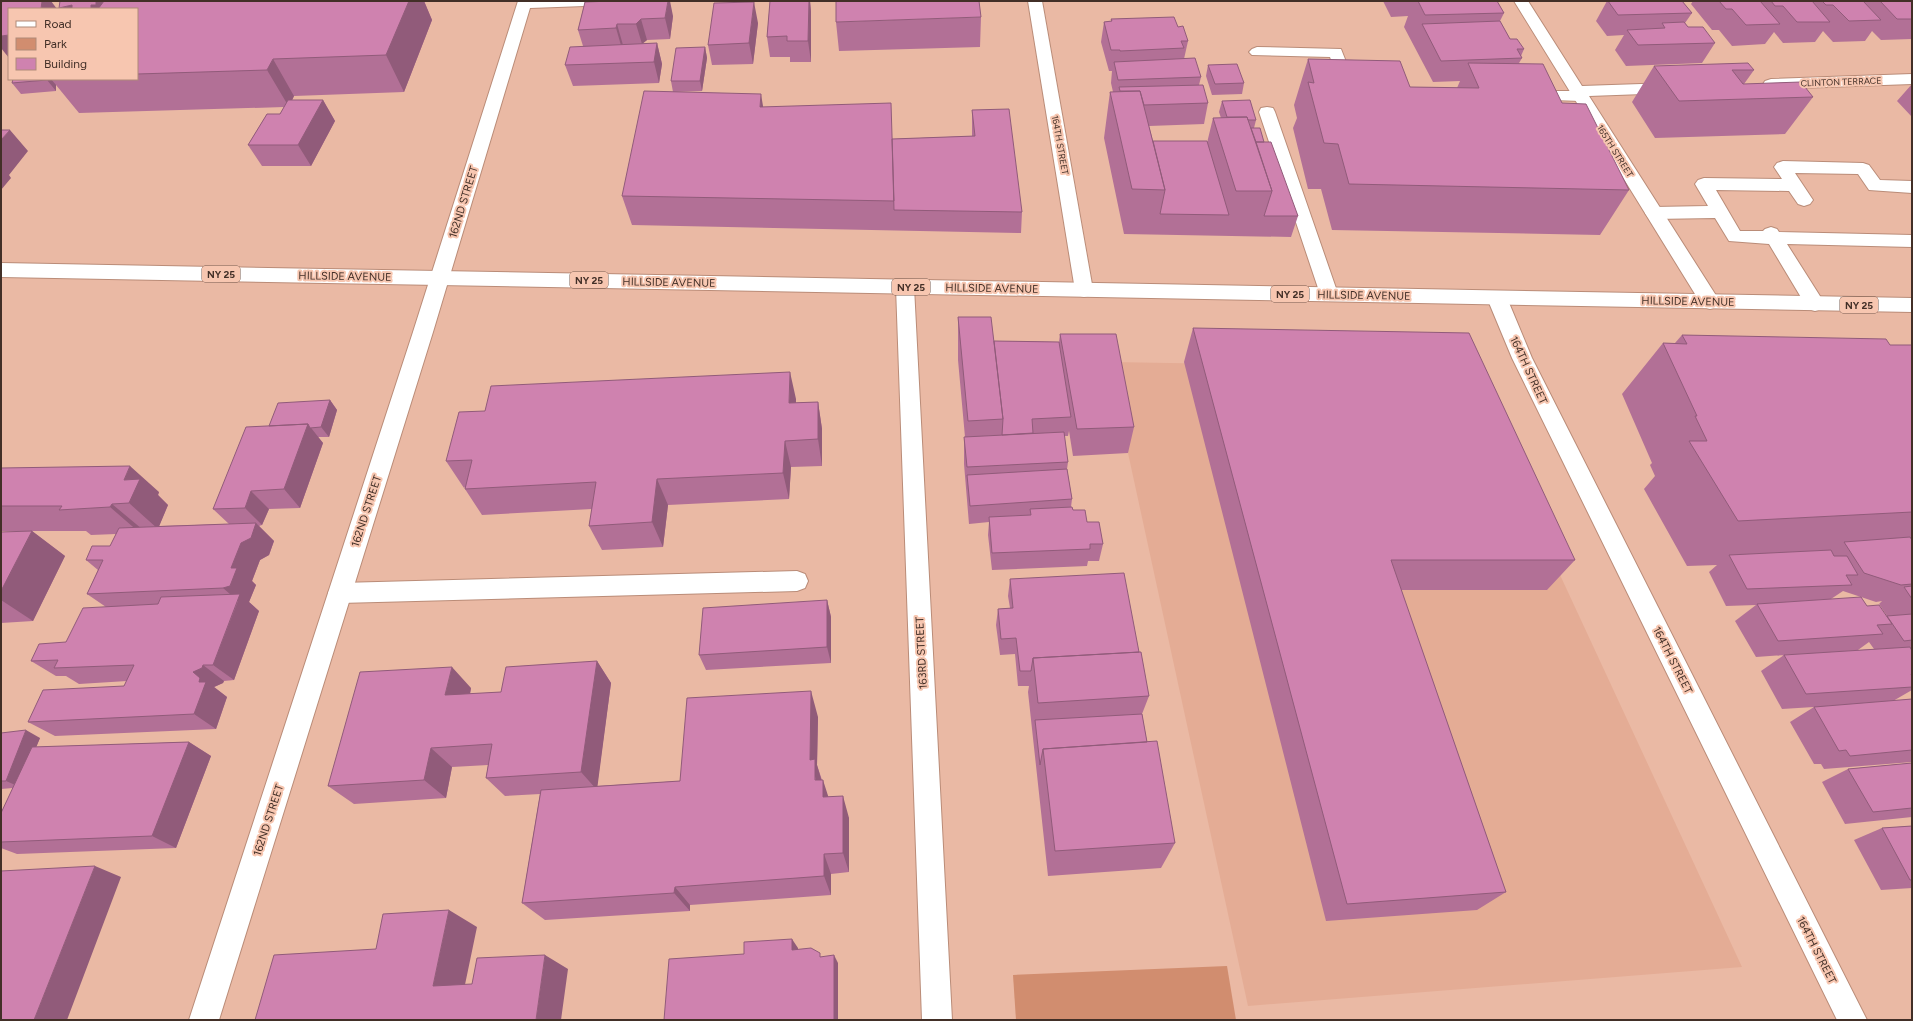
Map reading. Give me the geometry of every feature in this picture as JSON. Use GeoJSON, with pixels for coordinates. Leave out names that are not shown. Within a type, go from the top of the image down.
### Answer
{"type":"FeatureCollection","features":[{"type":"Feature","properties":{"kind":"street"},"geometry":{"type":"LineString","coordinates":[[524,2],[612,1]]}},
{"type":"Feature","properties":{"kind":"street","name":"164TH STREET"},"geometry":{"type":"LineString","coordinates":[[1035,1],[1084,290]]}},
{"type":"Feature","properties":{"kind":"street","name":"165TH STREET"},"geometry":{"type":"LineString","coordinates":[[1521,1],[1710,302]]}},
{"type":"Feature","properties":{"kind":"street","name":"162ND STREET"},"geometry":{"type":"LineString","coordinates":[[204,1020],[440,278],[524,2]]}},
{"type":"Feature","properties":{"kind":"street"},"geometry":{"type":"LineString","coordinates":[[1258,52],[1336,52],[1350,93],[1365,94]]}},
{"type":"Feature","properties":{"kind":"street","name":"CLINTON TERRACE"},"geometry":{"type":"LineString","coordinates":[[1753,85],[1912,79]]}},
{"type":"Feature","properties":{"kind":"street"},"geometry":{"type":"LineString","coordinates":[[1512,96],[1579,94],[1690,87]]}},
{"type":"Feature","properties":{"kind":"street"},"geometry":{"type":"LineString","coordinates":[[1267,112],[1329,294]]}},
{"type":"Feature","properties":{"kind":"street"},"geometry":{"type":"LineString","coordinates":[[1804,200],[1783,167],[1863,169],[1886,201]]}},
{"type":"Feature","properties":{"kind":"street"},"geometry":{"type":"LineString","coordinates":[[1794,185],[1704,184],[1735,237],[1773,235],[1829,236],[1912,241]]}},
{"type":"Feature","properties":{"kind":"street"},"geometry":{"type":"LineString","coordinates":[[1741,184],[1750,199]]}},
{"type":"Feature","properties":{"kind":"street"},"geometry":{"type":"LineString","coordinates":[[1875,186],[1911,188]]}},
{"type":"Feature","properties":{"kind":"street"},"geometry":{"type":"LineString","coordinates":[[1654,213],[1720,212]]}},
{"type":"Feature","properties":{"kind":"street"},"geometry":{"type":"LineString","coordinates":[[1773,235],[1815,304]]}},
{"type":"Feature","properties":{"kind":"street","name":"HILLSIDE AVENUE"},"geometry":{"type":"LineString","coordinates":[[2,272],[440,278],[1912,305]]}},
{"type":"Feature","properties":{"kind":"street","name":"163RD STREET"},"geometry":{"type":"LineString","coordinates":[[904,287],[937,1020]]}},
{"type":"Feature","properties":{"kind":"street","name":"164TH STREET"},"geometry":{"type":"LineString","coordinates":[[1497,298],[1522,358],[1852,1020]]}},
{"type":"Feature","properties":{"kind":"street"},"geometry":{"type":"LineString","coordinates":[[340,593],[797,581]]}},
{"type":"Feature","properties":{"kind":"shaded area"},"geometry":{"type":"Polygon","coordinates":[[[1111,362],[1464,368],[1742,967],[1248,1006],[1128,453],[1111,362]]]}},
{"type":"Feature","properties":{"kind":"green space"},"geometry":{"type":"Polygon","coordinates":[[[1227,966],[1236,1020],[1016,1020],[1013,975],[1227,966]]]}},
{"type":"Feature","properties":{"kind":"building"},"geometry":{"type":"Polygon","coordinates":[[[2,1],[42,1],[41,8],[8,8],[8,35],[1,36],[2,1]]]}},
{"type":"Feature","properties":{"kind":"building"},"geometry":{"type":"Polygon","coordinates":[[[60,1],[96,1],[96,5],[91,5],[91,8],[72,8],[72,5],[59,8],[60,1]]]}},
{"type":"Feature","properties":{"kind":"building"},"geometry":{"type":"Polygon","coordinates":[[[104,1],[409,1],[386,55],[273,59],[267,70],[138,74],[138,8],[99,8],[104,1]]]}},
{"type":"Feature","properties":{"kind":"building"},"geometry":{"type":"Polygon","coordinates":[[[668,1],[665,18],[641,19],[636,24],[617,24],[616,28],[578,30],[585,2],[668,1]]]}},
{"type":"Feature","properties":{"kind":"building"},"geometry":{"type":"Polygon","coordinates":[[[770,1],[809,1],[808,41],[787,41],[787,36],[767,37],[770,1]]]}},
{"type":"Feature","properties":{"kind":"building"},"geometry":{"type":"Polygon","coordinates":[[[836,1],[979,1],[981,17],[836,22],[836,1]]]}},
{"type":"Feature","properties":{"kind":"building"},"geometry":{"type":"Polygon","coordinates":[[[1418,1],[1497,1],[1504,13],[1425,15],[1418,1]]]}},
{"type":"Feature","properties":{"kind":"building"},"geometry":{"type":"Polygon","coordinates":[[[1608,1],[1682,1],[1692,13],[1618,15],[1608,1]]]}},
{"type":"Feature","properties":{"kind":"building"},"geometry":{"type":"Polygon","coordinates":[[[1719,1],[1760,1],[1780,24],[1746,25],[1732,9],[1726,9],[1719,1]]]}},
{"type":"Feature","properties":{"kind":"building"},"geometry":{"type":"Polygon","coordinates":[[[1771,1],[1812,1],[1830,22],[1797,22],[1783,6],[1775,6],[1771,1]]]}},
{"type":"Feature","properties":{"kind":"building"},"geometry":{"type":"Polygon","coordinates":[[[1822,1],[1863,1],[1881,20],[1849,21],[1833,5],[1826,5],[1822,1]]]}},
{"type":"Feature","properties":{"kind":"building"},"geometry":{"type":"Polygon","coordinates":[[[1880,1],[1912,1],[1912,19],[1897,19],[1880,1]]]}},
{"type":"Feature","properties":{"kind":"building"},"geometry":{"type":"Polygon","coordinates":[[[754,2],[749,43],[708,45],[714,3],[754,2]]]}},
{"type":"Feature","properties":{"kind":"building"},"geometry":{"type":"Polygon","coordinates":[[[1174,17],[1178,27],[1183,26],[1188,41],[1181,41],[1184,48],[1120,51],[1111,50],[1104,22],[1112,21],[1111,19],[1174,17]]]}},
{"type":"Feature","properties":{"kind":"building"},"geometry":{"type":"Polygon","coordinates":[[[1500,21],[1510,39],[1517,39],[1524,49],[1517,49],[1522,58],[1441,61],[1422,24],[1500,21]]]}},
{"type":"Feature","properties":{"kind":"building"},"geometry":{"type":"Polygon","coordinates":[[[1684,22],[1688,27],[1703,27],[1715,43],[1638,45],[1627,30],[1665,28],[1662,23],[1684,22]]]}},
{"type":"Feature","properties":{"kind":"building"},"geometry":{"type":"Polygon","coordinates":[[[657,43],[654,62],[565,65],[570,47],[657,43]]]}},
{"type":"Feature","properties":{"kind":"building"},"geometry":{"type":"Polygon","coordinates":[[[705,47],[700,81],[671,81],[676,48],[705,47]]]}},
{"type":"Feature","properties":{"kind":"building"},"geometry":{"type":"Polygon","coordinates":[[[1195,58],[1201,77],[1118,80],[1114,62],[1195,58]]]}},
{"type":"Feature","properties":{"kind":"building"},"geometry":{"type":"Polygon","coordinates":[[[1308,59],[1400,61],[1410,87],[1479,88],[1468,63],[1543,64],[1562,103],[1586,104],[1629,190],[1349,184],[1338,144],[1324,143],[1308,82],[1314,83],[1308,59]]]}},
{"type":"Feature","properties":{"kind":"building"},"geometry":{"type":"Polygon","coordinates":[[[1748,63],[1754,70],[1732,70],[1743,84],[1801,82],[1813,97],[1679,101],[1654,66],[1748,63]]]}},
{"type":"Feature","properties":{"kind":"building"},"geometry":{"type":"Polygon","coordinates":[[[1237,64],[1244,83],[1215,84],[1208,65],[1237,64]]]}},
{"type":"Feature","properties":{"kind":"building"},"geometry":{"type":"Polygon","coordinates":[[[13,80],[47,80],[12,83],[13,80]]]}},
{"type":"Feature","properties":{"kind":"building"},"geometry":{"type":"Polygon","coordinates":[[[1203,85],[1208,103],[1144,105],[1140,91],[1120,91],[1119,87],[1203,85]]]}},
{"type":"Feature","properties":{"kind":"building"},"geometry":{"type":"Polygon","coordinates":[[[644,91],[761,94],[760,107],[891,103],[894,201],[622,196],[644,91]]]}},
{"type":"Feature","properties":{"kind":"building"},"geometry":{"type":"Polygon","coordinates":[[[1140,91],[1165,190],[1132,189],[1110,92],[1140,91]]]}},
{"type":"Feature","properties":{"kind":"building"},"geometry":{"type":"Polygon","coordinates":[[[288,100],[323,100],[298,145],[248,145],[267,114],[280,114],[288,100]]]}},
{"type":"Feature","properties":{"kind":"building"},"geometry":{"type":"Polygon","coordinates":[[[1250,100],[1256,120],[1248,120],[1247,117],[1227,117],[1222,101],[1250,100]]]}},
{"type":"Feature","properties":{"kind":"building"},"geometry":{"type":"Polygon","coordinates":[[[1009,109],[1022,212],[894,210],[892,139],[975,136],[972,110],[1009,109]]]}},
{"type":"Feature","properties":{"kind":"building"},"geometry":{"type":"Polygon","coordinates":[[[1247,117],[1272,191],[1236,191],[1213,118],[1247,117]]]}},
{"type":"Feature","properties":{"kind":"building"},"geometry":{"type":"Polygon","coordinates":[[[1251,128],[1260,128],[1264,142],[1256,142],[1251,128]]]}},
{"type":"Feature","properties":{"kind":"building"},"geometry":{"type":"Polygon","coordinates":[[[1,130],[10,130],[1,140],[1,130]]]}},
{"type":"Feature","properties":{"kind":"building"},"geometry":{"type":"Polygon","coordinates":[[[1153,141],[1207,141],[1229,215],[1160,214],[1165,190],[1153,141]]]}},
{"type":"Feature","properties":{"kind":"building"},"geometry":{"type":"Polygon","coordinates":[[[1256,142],[1271,142],[1298,216],[1264,216],[1272,191],[1256,142]]]}},
{"type":"Feature","properties":{"kind":"building"},"geometry":{"type":"Polygon","coordinates":[[[958,317],[991,317],[1003,419],[968,421],[958,317]]]}},
{"type":"Feature","properties":{"kind":"building"},"geometry":{"type":"Polygon","coordinates":[[[1193,328],[1469,333],[1575,560],[1391,560],[1506,892],[1347,904],[1193,328]]]}},
{"type":"Feature","properties":{"kind":"building"},"geometry":{"type":"Polygon","coordinates":[[[1060,334],[1116,334],[1134,427],[1077,429],[1060,334]]]}},
{"type":"Feature","properties":{"kind":"building"},"geometry":{"type":"Polygon","coordinates":[[[1682,335],[1886,339],[1890,345],[1912,345],[1912,512],[1738,521],[1689,441],[1707,441],[1663,343],[1687,344],[1682,335]]]}},
{"type":"Feature","properties":{"kind":"building"},"geometry":{"type":"Polygon","coordinates":[[[994,341],[1059,342],[1071,417],[1032,419],[1033,433],[1002,435],[1003,419],[994,341]]]}},
{"type":"Feature","properties":{"kind":"building"},"geometry":{"type":"Polygon","coordinates":[[[790,372],[789,403],[818,402],[818,439],[785,441],[783,473],[657,479],[652,522],[589,526],[596,482],[465,489],[472,460],[446,461],[459,412],[485,411],[491,386],[790,372]]]}},
{"type":"Feature","properties":{"kind":"building"},"geometry":{"type":"Polygon","coordinates":[[[330,400],[321,427],[310,428],[308,424],[269,426],[278,403],[330,400]]]}},
{"type":"Feature","properties":{"kind":"building"},"geometry":{"type":"Polygon","coordinates":[[[308,424],[284,489],[251,491],[245,508],[213,509],[246,427],[308,424]]]}},
{"type":"Feature","properties":{"kind":"building"},"geometry":{"type":"Polygon","coordinates":[[[1064,432],[1068,462],[967,467],[964,437],[1064,432]]]}},
{"type":"Feature","properties":{"kind":"building"},"geometry":{"type":"Polygon","coordinates":[[[130,466],[124,480],[140,479],[129,503],[112,504],[110,507],[59,510],[62,506],[1,506],[1,468],[130,466]]]}},
{"type":"Feature","properties":{"kind":"building"},"geometry":{"type":"Polygon","coordinates":[[[1067,469],[1072,499],[970,506],[967,475],[1067,469]]]}},
{"type":"Feature","properties":{"kind":"building"},"geometry":{"type":"Polygon","coordinates":[[[1072,507],[1073,510],[1085,510],[1087,522],[1099,522],[1103,544],[1090,544],[1090,549],[992,553],[989,517],[1031,515],[1030,509],[1072,507]]]}},
{"type":"Feature","properties":{"kind":"building"},"geometry":{"type":"Polygon","coordinates":[[[256,523],[251,538],[241,543],[231,568],[237,568],[230,586],[223,588],[87,594],[103,560],[86,560],[92,546],[110,546],[119,528],[256,523]]]}},
{"type":"Feature","properties":{"kind":"building"},"geometry":{"type":"Polygon","coordinates":[[[32,531],[1,591],[1,532],[32,531]]]}},
{"type":"Feature","properties":{"kind":"building"},"geometry":{"type":"Polygon","coordinates":[[[1910,537],[1912,540],[1912,584],[1901,585],[1864,573],[1844,542],[1910,537]]]}},
{"type":"Feature","properties":{"kind":"building"},"geometry":{"type":"Polygon","coordinates":[[[1831,550],[1834,556],[1847,556],[1858,575],[1846,575],[1852,585],[1747,589],[1729,555],[1831,550]]]}},
{"type":"Feature","properties":{"kind":"building"},"geometry":{"type":"Polygon","coordinates":[[[1124,573],[1139,652],[1033,658],[1031,671],[1020,671],[1016,638],[1001,639],[998,609],[1013,608],[1010,579],[1124,573]]]}},
{"type":"Feature","properties":{"kind":"building"},"geometry":{"type":"Polygon","coordinates":[[[1912,586],[1912,599],[1904,587],[1912,586]]]}},
{"type":"Feature","properties":{"kind":"building"},"geometry":{"type":"Polygon","coordinates":[[[240,594],[213,665],[203,665],[202,668],[193,672],[200,678],[199,682],[206,682],[194,714],[28,722],[43,690],[124,686],[134,665],[54,668],[58,660],[31,661],[39,644],[66,642],[83,608],[158,604],[161,597],[240,594]]]}},
{"type":"Feature","properties":{"kind":"building"},"geometry":{"type":"Polygon","coordinates":[[[1861,597],[1867,606],[1879,605],[1892,624],[1877,625],[1883,634],[1778,641],[1757,604],[1861,597]]]}},
{"type":"Feature","properties":{"kind":"building"},"geometry":{"type":"Polygon","coordinates":[[[827,600],[827,647],[699,655],[703,608],[827,600]]]}},
{"type":"Feature","properties":{"kind":"building"},"geometry":{"type":"Polygon","coordinates":[[[1912,614],[1912,640],[1904,641],[1887,616],[1912,614]]]}},
{"type":"Feature","properties":{"kind":"building"},"geometry":{"type":"Polygon","coordinates":[[[1910,647],[1912,651],[1912,687],[1806,694],[1784,655],[1910,647]]]}},
{"type":"Feature","properties":{"kind":"building"},"geometry":{"type":"Polygon","coordinates":[[[1141,652],[1149,696],[1038,703],[1033,658],[1141,652]]]}},
{"type":"Feature","properties":{"kind":"building"},"geometry":{"type":"Polygon","coordinates":[[[597,661],[581,772],[486,778],[492,744],[431,748],[424,780],[328,786],[360,672],[452,667],[445,695],[501,692],[506,667],[597,661]]]}},
{"type":"Feature","properties":{"kind":"building"},"geometry":{"type":"Polygon","coordinates":[[[811,691],[810,760],[815,759],[815,780],[823,780],[823,797],[843,796],[843,853],[824,854],[824,876],[675,887],[674,893],[522,903],[541,790],[680,781],[687,698],[811,691]]]}},
{"type":"Feature","properties":{"kind":"building"},"geometry":{"type":"Polygon","coordinates":[[[1912,699],[1912,750],[1850,756],[1846,750],[1839,751],[1814,707],[1912,699]]]}},
{"type":"Feature","properties":{"kind":"building"},"geometry":{"type":"Polygon","coordinates":[[[1142,714],[1147,742],[1043,749],[1040,765],[1035,720],[1142,714]]]}},
{"type":"Feature","properties":{"kind":"building"},"geometry":{"type":"Polygon","coordinates":[[[26,730],[6,781],[1,781],[1,733],[26,730]]]}},
{"type":"Feature","properties":{"kind":"building"},"geometry":{"type":"Polygon","coordinates":[[[1157,741],[1175,843],[1055,851],[1043,749],[1157,741]]]}},
{"type":"Feature","properties":{"kind":"building"},"geometry":{"type":"Polygon","coordinates":[[[189,742],[152,836],[1,842],[1,813],[32,747],[189,742]]]}},
{"type":"Feature","properties":{"kind":"building"},"geometry":{"type":"Polygon","coordinates":[[[1912,763],[1912,808],[1873,812],[1848,769],[1912,763]]]}},
{"type":"Feature","properties":{"kind":"building"},"geometry":{"type":"Polygon","coordinates":[[[1912,826],[1912,880],[1910,880],[1882,828],[1912,826]]]}},
{"type":"Feature","properties":{"kind":"building"},"geometry":{"type":"Polygon","coordinates":[[[95,866],[34,1020],[1,1020],[1,871],[95,866]]]}},
{"type":"Feature","properties":{"kind":"building"},"geometry":{"type":"Polygon","coordinates":[[[449,910],[433,986],[472,984],[477,958],[545,955],[536,1020],[255,1020],[274,955],[376,949],[383,914],[449,910]]]}},
{"type":"Feature","properties":{"kind":"building"},"geometry":{"type":"Polygon","coordinates":[[[792,939],[792,950],[811,948],[820,953],[820,957],[834,955],[834,1020],[664,1020],[669,959],[744,954],[744,942],[792,939]]]}}]}
